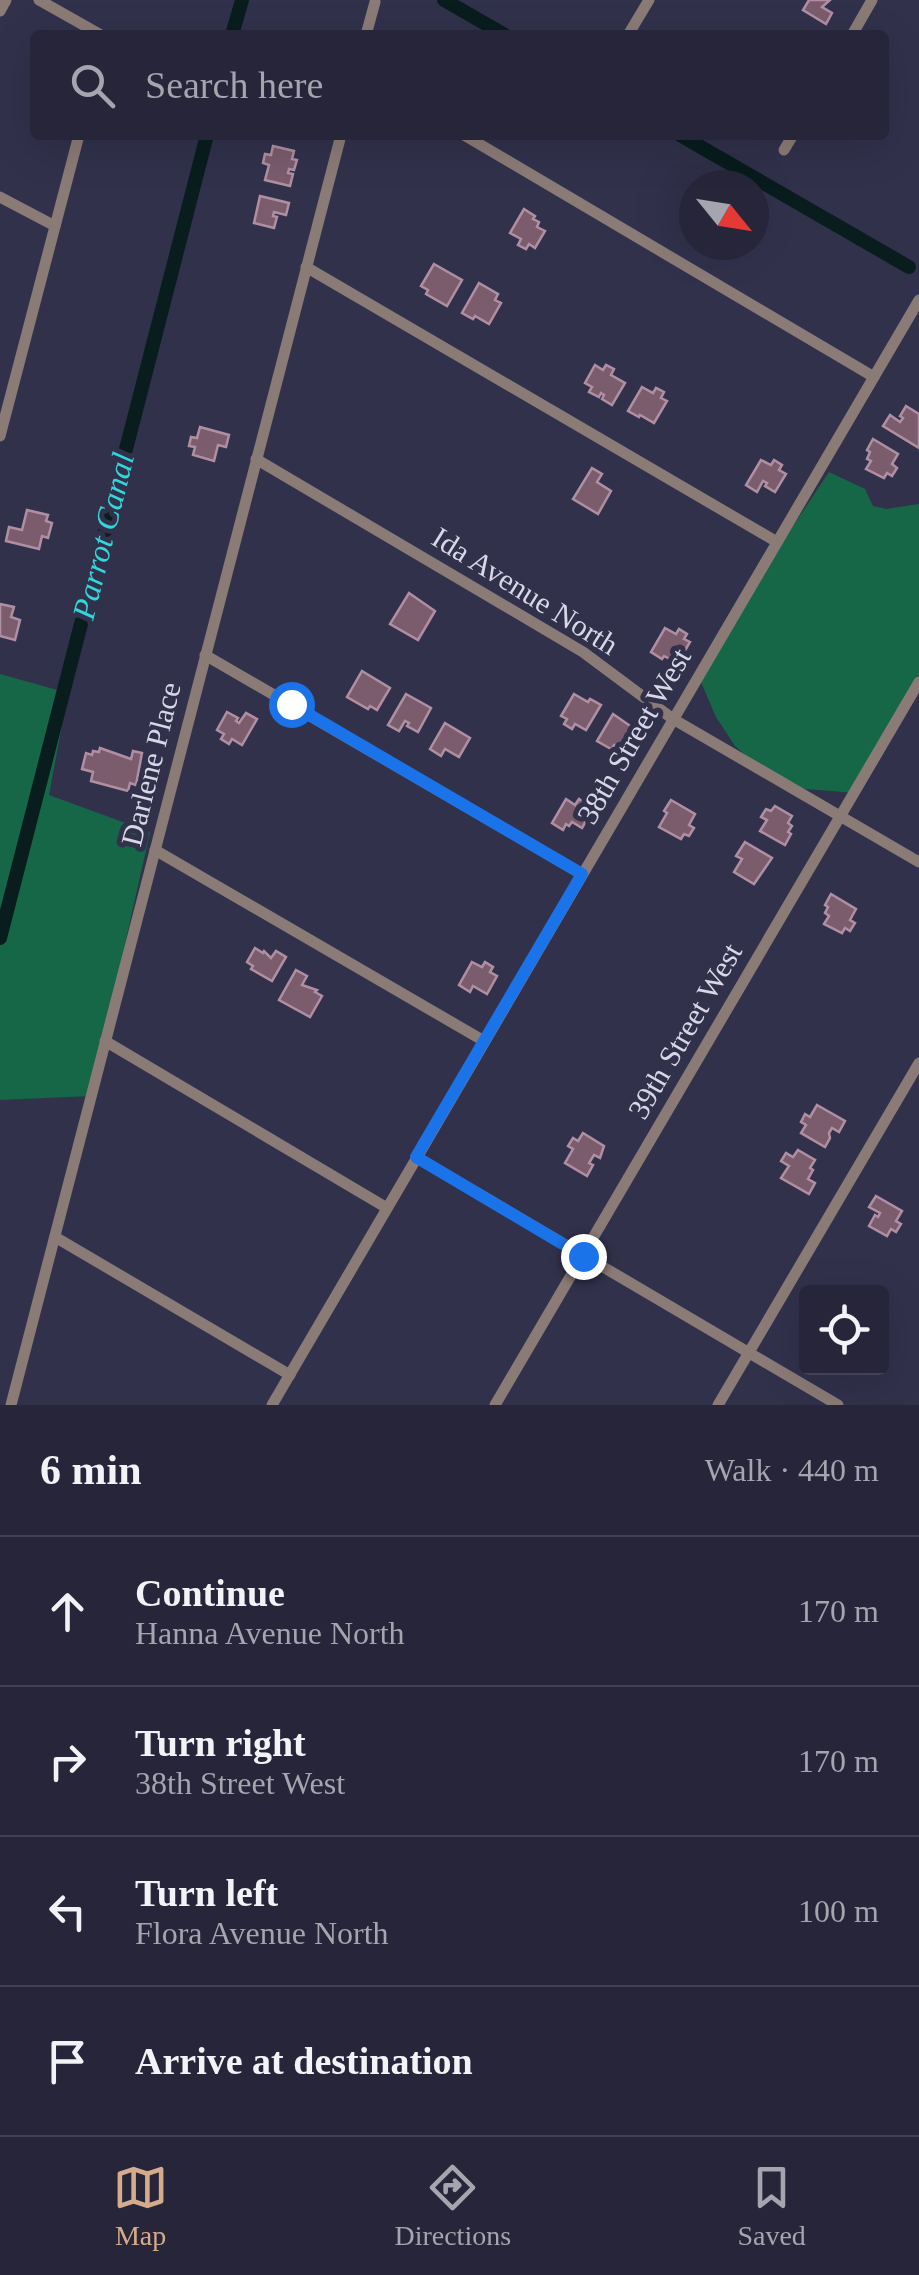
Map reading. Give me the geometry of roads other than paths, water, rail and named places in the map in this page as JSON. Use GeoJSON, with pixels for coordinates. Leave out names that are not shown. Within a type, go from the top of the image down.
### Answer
{"type":"FeatureCollection","features":[{"type":"Feature","properties":{"kind":"street"},"geometry":{"type":"LineString","coordinates":[[0,11],[6,0]]}},
{"type":"Feature","properties":{"kind":"street"},"geometry":{"type":"LineString","coordinates":[[39,0],[92,30]]}},
{"type":"Feature","properties":{"kind":"street"},"geometry":{"type":"LineString","coordinates":[[631,30],[649,0]]}},
{"type":"Feature","properties":{"kind":"street"},"geometry":{"type":"LineString","coordinates":[[855,30],[872,0]]}},
{"type":"Feature","properties":{"kind":"street"},"geometry":{"type":"LineString","coordinates":[[367,30],[375,2]]}},
{"type":"Feature","properties":{"kind":"street"},"geometry":{"type":"LineString","coordinates":[[0,436],[78,140]]}},
{"type":"Feature","properties":{"kind":"street","name":"Darlene Place"},"geometry":{"type":"LineString","coordinates":[[11,1405],[339,140]]}},
{"type":"Feature","properties":{"kind":"street"},"geometry":{"type":"LineString","coordinates":[[472,140],[874,377]]}},
{"type":"Feature","properties":{"kind":"street"},"geometry":{"type":"LineString","coordinates":[[784,150],[790,140]]}},
{"type":"Feature","properties":{"kind":"street"},"geometry":{"type":"LineString","coordinates":[[0,197],[54,226]]}},
{"type":"Feature","properties":{"kind":"street"},"geometry":{"type":"LineString","coordinates":[[306,266],[778,542]]}},
{"type":"Feature","properties":{"kind":"street","name":"38th Street West"},"geometry":{"type":"LineString","coordinates":[[272,1405],[919,300]]}},
{"type":"Feature","properties":{"kind":"street","name":"Ida Avenue North"},"geometry":{"type":"LineString","coordinates":[[256,460],[583,652],[674,719],[919,862]]}},
{"type":"Feature","properties":{"kind":"street"},"geometry":{"type":"LineString","coordinates":[[205,654],[582,874]]}},
{"type":"Feature","properties":{"kind":"street","name":"39th Street West"},"geometry":{"type":"LineString","coordinates":[[496,1405],[919,682]]}},
{"type":"Feature","properties":{"kind":"street"},"geometry":{"type":"LineString","coordinates":[[155,850],[484,1042]]}},
{"type":"Feature","properties":{"kind":"street"},"geometry":{"type":"LineString","coordinates":[[105,1042],[387,1208]]}},
{"type":"Feature","properties":{"kind":"street"},"geometry":{"type":"LineString","coordinates":[[718,1405],[919,1063]]}},
{"type":"Feature","properties":{"kind":"street"},"geometry":{"type":"LineString","coordinates":[[416,1157],[838,1405]]}},
{"type":"Feature","properties":{"kind":"street"},"geometry":{"type":"LineString","coordinates":[[54,1237],[290,1375]]}},
{"type":"Feature","properties":{"kind":"waterway","name":"Parrot Canal"},"geometry":{"type":"LineString","coordinates":[[233,30],[242,0]]}},
{"type":"Feature","properties":{"kind":"waterway"},"geometry":{"type":"LineString","coordinates":[[444,0],[496,30]]}},
{"type":"Feature","properties":{"kind":"waterway","name":"Parrot Canal"},"geometry":{"type":"LineString","coordinates":[[0,938],[206,140]]}},
{"type":"Feature","properties":{"kind":"waterway"},"geometry":{"type":"LineString","coordinates":[[689,140],[909,267]]}}]}
